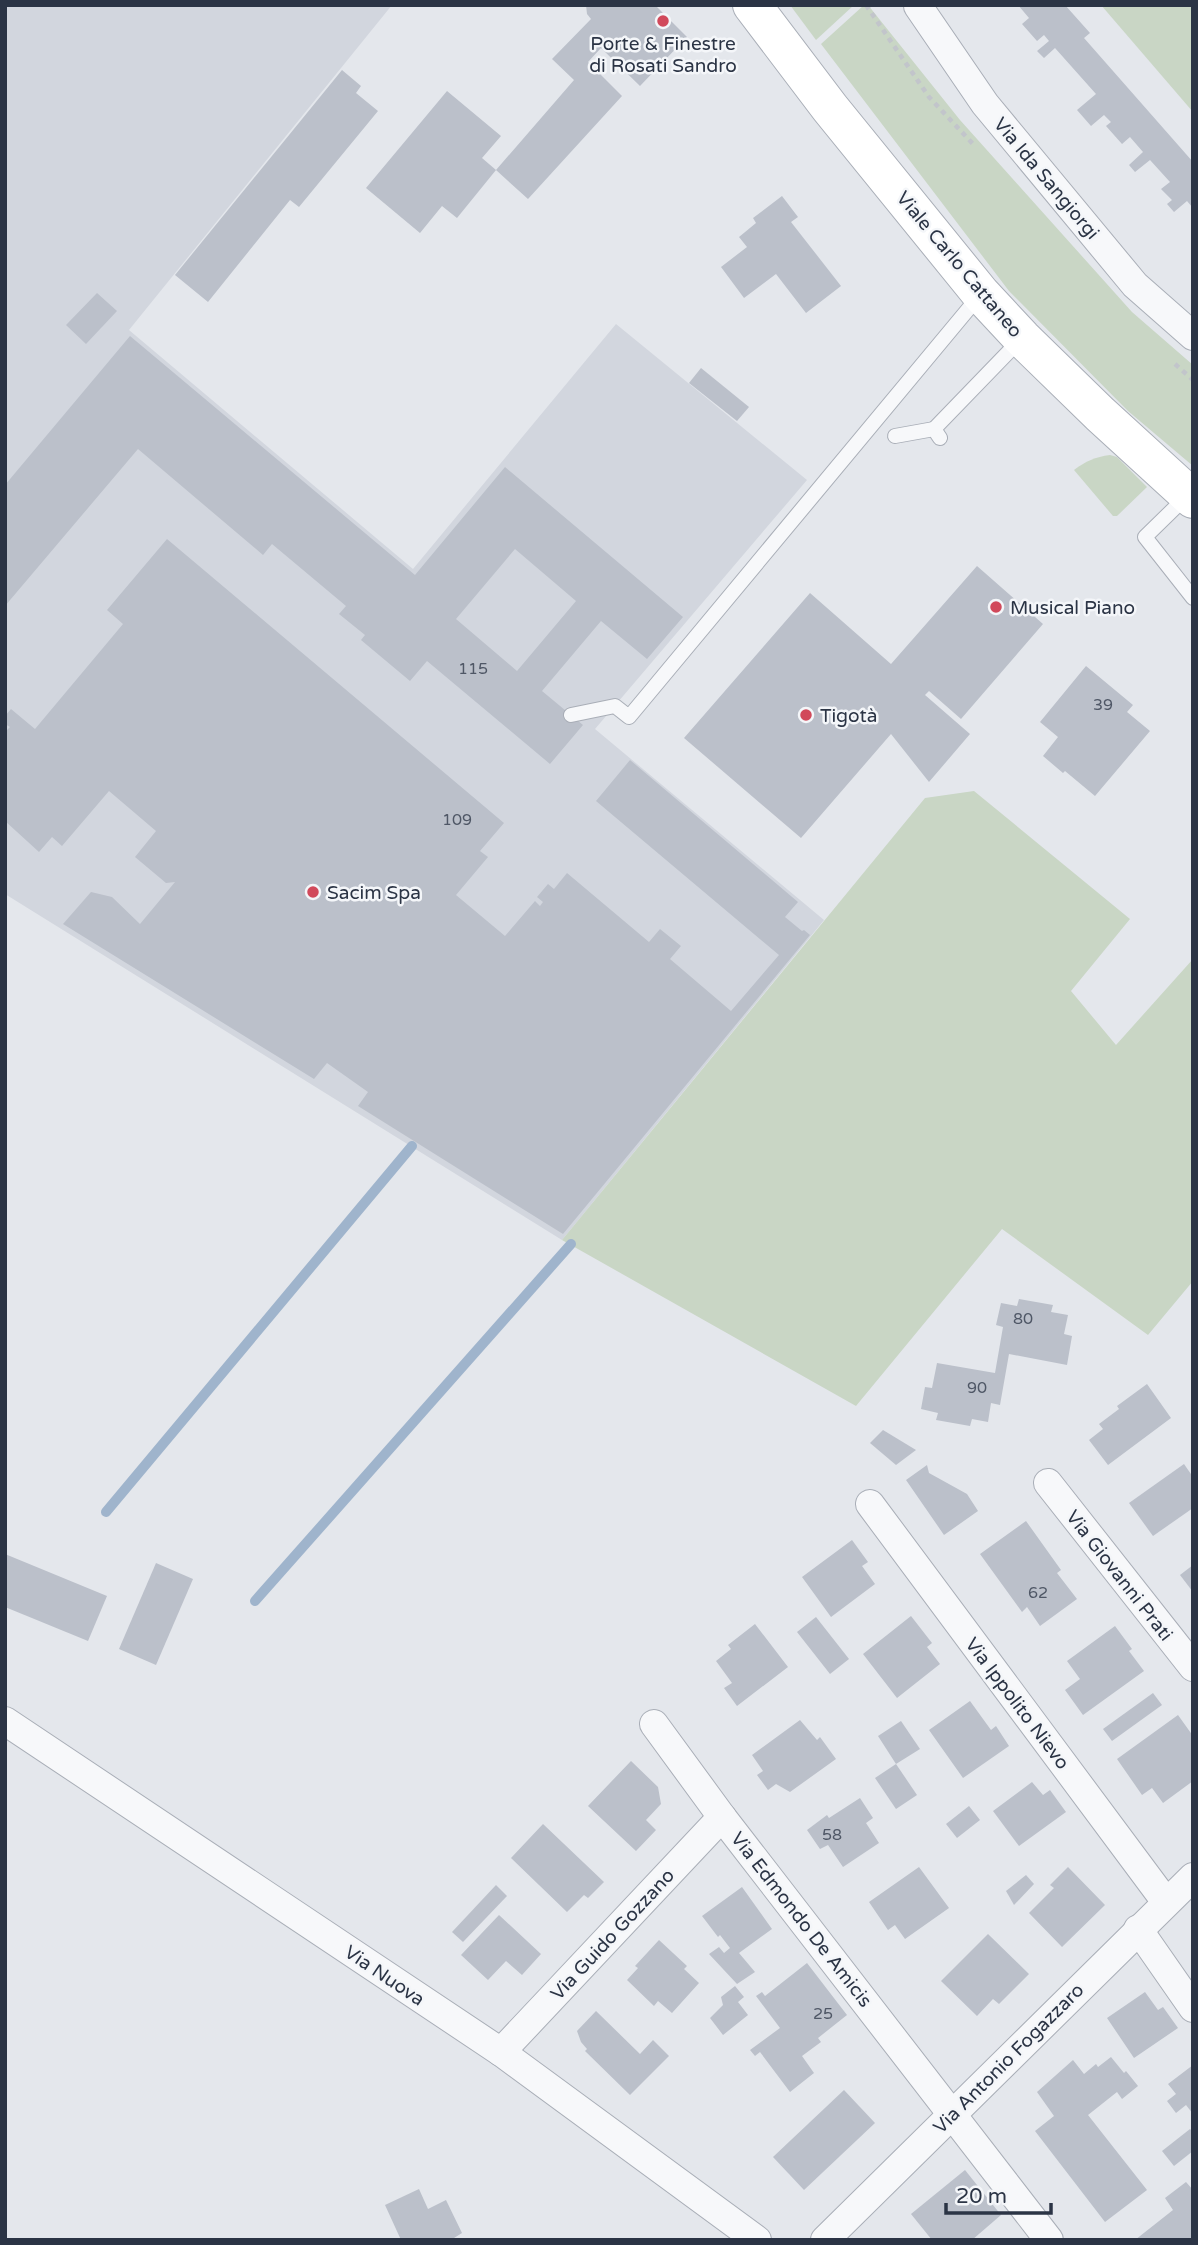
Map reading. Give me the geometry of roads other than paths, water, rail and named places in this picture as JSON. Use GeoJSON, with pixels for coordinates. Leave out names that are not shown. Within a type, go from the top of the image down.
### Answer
{"type":"FeatureCollection","features":[{"type":"Feature","properties":{"kind":"main road","name":"Viale Carlo Cattaneo"},"geometry":{"type":"LineString","coordinates":[[752,5],[830,108],[981,294],[1022,338],[1190,497]]}},
{"type":"Feature","properties":{"kind":"street","name":"Via Ida Sangiorgi"},"geometry":{"type":"LineString","coordinates":[[918,6],[985,104],[1135,285],[1193,336]]}},
{"type":"Feature","properties":{"kind":"street","name":"Via Giovanni Prati"},"geometry":{"type":"LineString","coordinates":[[1048,1483],[1193,1667]]}},
{"type":"Feature","properties":{"kind":"street","name":"Via Ippolito Nievo"},"geometry":{"type":"LineString","coordinates":[[870,1504],[1166,1902]]}},
{"type":"Feature","properties":{"kind":"street","name":"Via Nuova"},"geometry":{"type":"LineString","coordinates":[[5,1721],[502,2052],[757,2240]]}},
{"type":"Feature","properties":{"kind":"street","name":"Via Edmondo De Amicis"},"geometry":{"type":"LineString","coordinates":[[654,1724],[722,1817],[1049,2240]]}},
{"type":"Feature","properties":{"kind":"street","name":"Via Guido Gozzano"},"geometry":{"type":"LineString","coordinates":[[502,2052],[722,1817]]}},
{"type":"Feature","properties":{"kind":"street","name":"Via Antonio Fogazzaro"},"geometry":{"type":"LineString","coordinates":[[825,2240],[1193,1877]]}},
{"type":"Feature","properties":{"kind":"street"},"geometry":{"type":"LineString","coordinates":[[1138,1929],[1193,2008]]}},
{"type":"Feature","properties":{"kind":"lane"},"geometry":{"type":"LineString","coordinates":[[571,715],[615,706],[629,717],[981,294]]}},
{"type":"Feature","properties":{"kind":"lane"},"geometry":{"type":"LineString","coordinates":[[895,436],[937,434],[1022,338]]}},
{"type":"Feature","properties":{"kind":"lane"},"geometry":{"type":"LineString","coordinates":[[1190,497],[1144,537],[1193,598]]}},
{"type":"Feature","properties":{"kind":"waterway"},"geometry":{"type":"LineString","coordinates":[[106,1512],[412,1146]]}},
{"type":"Feature","properties":{"kind":"waterway"},"geometry":{"type":"LineString","coordinates":[[255,1601],[571,1244]]}},
{"type":"Feature","properties":{"kind":"place","name":"Porte & Finestre di Rosati Sandro"},"geometry":{"type":"Point","coordinates":[663,21]}},
{"type":"Feature","properties":{"kind":"place","name":"Musical Piano"},"geometry":{"type":"Point","coordinates":[996,607]}},
{"type":"Feature","properties":{"kind":"place","name":"Tigotà"},"geometry":{"type":"Point","coordinates":[806,715]}},
{"type":"Feature","properties":{"kind":"place","name":"Sacim Spa"},"geometry":{"type":"Point","coordinates":[313,892]}}]}
